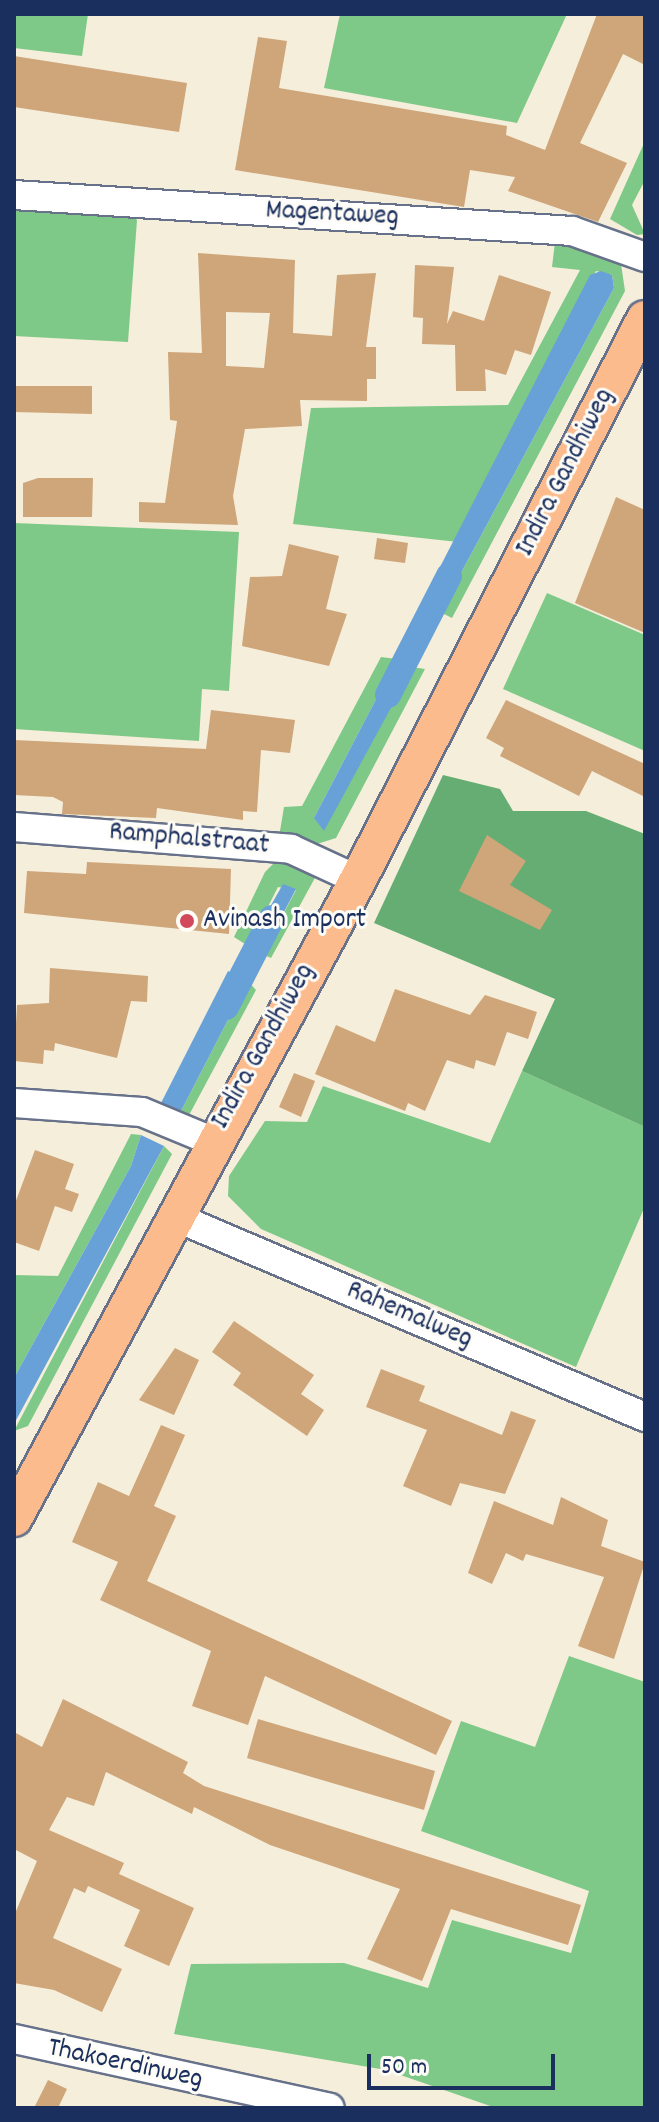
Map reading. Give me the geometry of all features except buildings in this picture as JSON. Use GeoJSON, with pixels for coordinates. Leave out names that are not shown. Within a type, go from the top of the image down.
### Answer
{"type":"FeatureCollection","features":[{"type":"Feature","properties":{"kind":"main road","name":"Indira Gandhiweg"},"geometry":{"type":"LineString","coordinates":[[14,1518],[212,1141],[358,880],[645,319]]}},
{"type":"Feature","properties":{"kind":"street","name":"Magentaweg"},"geometry":{"type":"LineString","coordinates":[[14,195],[572,231],[645,257]]}},
{"type":"Feature","properties":{"kind":"street","name":"Ramphalstraat"},"geometry":{"type":"LineString","coordinates":[[14,827],[291,849],[358,880]]}},
{"type":"Feature","properties":{"kind":"street"},"geometry":{"type":"LineString","coordinates":[[14,1103],[142,1112],[212,1141]]}},
{"type":"Feature","properties":{"kind":"street","name":"Rahemalweg"},"geometry":{"type":"LineString","coordinates":[[173,1216],[645,1417]]}},
{"type":"Feature","properties":{"kind":"street","name":"Thakoerdinweg"},"geometry":{"type":"LineString","coordinates":[[14,2039],[330,2108]]}},
{"type":"Feature","properties":{"kind":"green space"},"geometry":{"type":"Polygon","coordinates":[[[14,14],[88,14],[82,56],[14,48],[14,14]]]}},
{"type":"Feature","properties":{"kind":"green space"},"geometry":{"type":"Polygon","coordinates":[[[340,14],[567,14],[517,123],[324,88],[340,14]]]}},
{"type":"Feature","properties":{"kind":"green space"},"geometry":{"type":"Polygon","coordinates":[[[645,141],[645,180],[632,205],[645,234],[637,235],[610,219],[645,141]]]}},
{"type":"Feature","properties":{"kind":"green space"},"geometry":{"type":"Polygon","coordinates":[[[14,207],[130,214],[137,220],[128,342],[14,336],[14,207]]]}},
{"type":"Feature","properties":{"kind":"green space"},"geometry":{"type":"Polygon","coordinates":[[[555,242],[609,253],[621,264],[625,291],[452,618],[440,612],[614,288],[612,275],[596,271],[458,542],[293,524],[311,408],[508,405],[580,270],[552,267],[555,242]]]}},
{"type":"Feature","properties":{"kind":"green space"},"geometry":{"type":"Polygon","coordinates":[[[14,523],[239,532],[229,691],[202,689],[199,741],[14,729],[14,523]]]}},
{"type":"Feature","properties":{"kind":"green space"},"geometry":{"type":"Polygon","coordinates":[[[547,593],[645,635],[645,751],[503,689],[547,593]]]}},
{"type":"Feature","properties":{"kind":"green space"},"geometry":{"type":"Polygon","coordinates":[[[381,657],[397,659],[314,818],[412,667],[425,669],[336,838],[317,844],[279,837],[284,807],[302,806],[381,657]]]}},
{"type":"Feature","properties":{"kind":"green space"},"geometry":{"type":"Polygon","coordinates":[[[443,775],[500,789],[513,811],[586,811],[645,834],[645,1127],[522,1071],[555,999],[374,923],[443,775]]]}},
{"type":"Feature","properties":{"kind":"green space"},"geometry":{"type":"Polygon","coordinates":[[[279,858],[316,876],[271,958],[262,954],[296,890],[278,887],[248,946],[234,937],[265,872],[279,858]]]}},
{"type":"Feature","properties":{"kind":"green space"},"geometry":{"type":"Polygon","coordinates":[[[248,981],[256,990],[188,1117],[180,1113],[248,981]]]}},
{"type":"Feature","properties":{"kind":"green space"},"geometry":{"type":"Polygon","coordinates":[[[522,1071],[645,1127],[645,1206],[576,1367],[261,1229],[228,1196],[229,1176],[265,1121],[307,1122],[323,1086],[490,1143],[522,1071]]]}},
{"type":"Feature","properties":{"kind":"green space"},"geometry":{"type":"Polygon","coordinates":[[[131,1134],[141,1135],[131,1166],[14,1378],[14,1275],[58,1276],[131,1134]]]}},
{"type":"Feature","properties":{"kind":"green space"},"geometry":{"type":"Polygon","coordinates":[[[164,1146],[172,1154],[28,1426],[14,1431],[164,1146]]]}},
{"type":"Feature","properties":{"kind":"green space"},"geometry":{"type":"Polygon","coordinates":[[[569,1656],[645,1682],[645,2108],[496,2108],[386,2070],[174,2034],[191,1964],[344,1963],[428,1988],[452,1920],[571,1953],[589,1891],[421,1831],[461,1721],[535,1747],[569,1656]]]}},
{"type":"Feature","properties":{"kind":"water"},"geometry":{"type":"Polygon","coordinates":[[[601,271],[612,275],[614,288],[440,612],[422,602],[590,275],[601,271]]]}},
{"type":"Feature","properties":{"kind":"water"},"geometry":{"type":"Polygon","coordinates":[[[397,659],[412,667],[410,673],[324,831],[314,818],[397,659]]]}},
{"type":"Feature","properties":{"kind":"water"},"geometry":{"type":"Polygon","coordinates":[[[283,884],[296,889],[262,954],[248,946],[283,884]]]}},
{"type":"Feature","properties":{"kind":"water"},"geometry":{"type":"Polygon","coordinates":[[[228,971],[248,981],[180,1113],[161,1103],[228,971]]]}},
{"type":"Feature","properties":{"kind":"water"},"geometry":{"type":"Polygon","coordinates":[[[141,1135],[164,1146],[14,1424],[14,1378],[131,1166],[141,1135]]]}},
{"type":"Feature","properties":{"kind":"waterway"},"geometry":{"type":"LineString","coordinates":[[388,695],[449,576]]}},
{"type":"Feature","properties":{"kind":"waterway"},"geometry":{"type":"LineString","coordinates":[[226,1007],[272,918]]}},
{"type":"Feature","properties":{"kind":"place","name":"Avinash Import"},"geometry":{"type":"Point","coordinates":[187,921]}}]}
